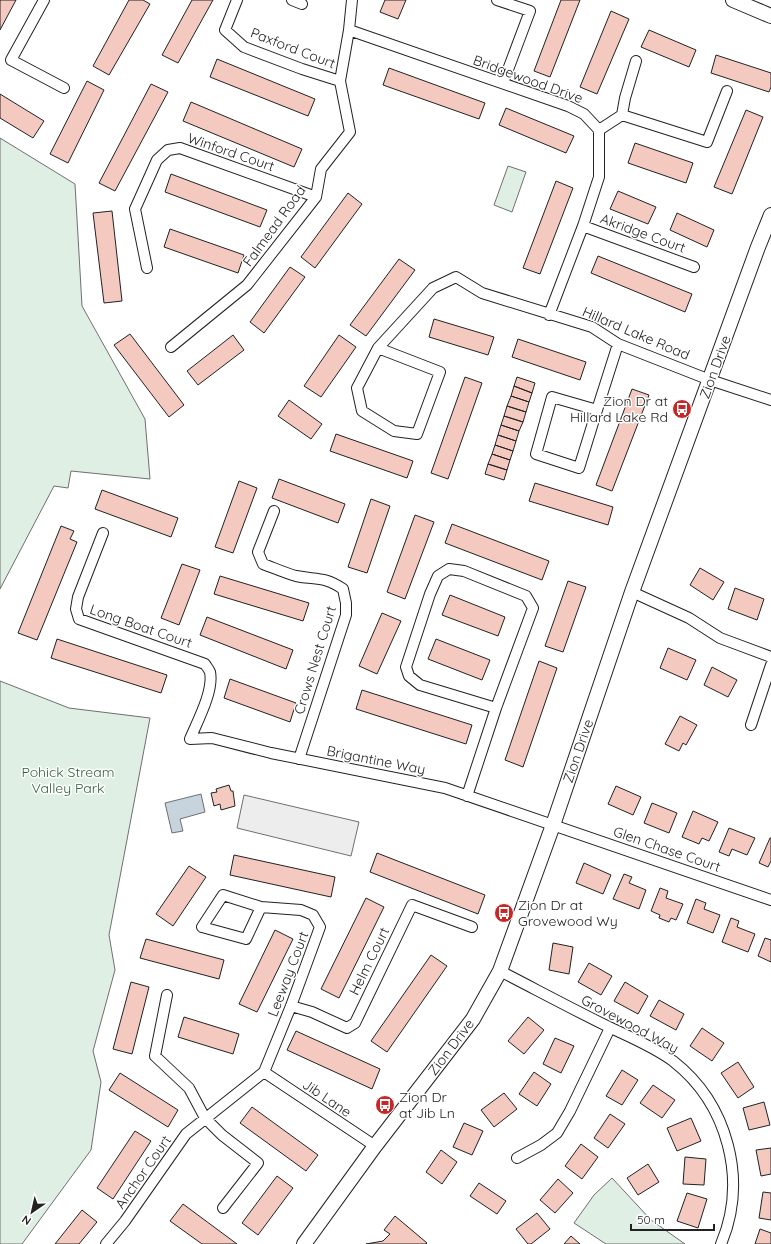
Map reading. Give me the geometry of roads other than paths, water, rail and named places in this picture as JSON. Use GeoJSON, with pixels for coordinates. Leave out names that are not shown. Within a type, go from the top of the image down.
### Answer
{"type":"FeatureCollection","features":[{"type":"Feature","properties":{"kind":"street"},"geometry":{"type":"LineString","coordinates":[[44,0],[11,60],[64,88]]}},
{"type":"Feature","properties":{"kind":"street","name":"Paxford Court"},"geometry":{"type":"LineString","coordinates":[[237,0],[225,30],[244,46],[302,69],[340,81]]}},
{"type":"Feature","properties":{"kind":"street"},"geometry":{"type":"LineString","coordinates":[[292,0],[302,4]]}},
{"type":"Feature","properties":{"kind":"street","name":"Falmead Road"},"geometry":{"type":"LineString","coordinates":[[171,347],[248,285],[316,197],[321,169],[350,132],[340,81],[349,30],[352,0]]}},
{"type":"Feature","properties":{"kind":"street"},"geometry":{"type":"LineString","coordinates":[[497,0],[530,12],[503,83]]}},
{"type":"Feature","properties":{"kind":"street"},"geometry":{"type":"LineString","coordinates":[[733,0],[771,16]]}},
{"type":"Feature","properties":{"kind":"street","name":"Bridgewood Drive"},"geometry":{"type":"LineString","coordinates":[[349,30],[568,106],[584,114],[599,130]]}},
{"type":"Feature","properties":{"kind":"street"},"geometry":{"type":"LineString","coordinates":[[549,315],[583,226],[599,178],[599,130],[622,115],[625,98],[636,61]]}},
{"type":"Feature","properties":{"kind":"street"},"geometry":{"type":"LineString","coordinates":[[622,115],[707,142],[727,91]]}},
{"type":"Feature","properties":{"kind":"street","name":"Winford Court"},"geometry":{"type":"LineString","coordinates":[[147,268],[135,209],[157,160],[168,150],[180,148],[316,197]]}},
{"type":"Feature","properties":{"kind":"street","name":"Zion Drive"},"geometry":{"type":"LineString","coordinates":[[304,1244],[375,1146],[473,1018],[500,972],[553,825],[632,592],[771,215]]}},
{"type":"Feature","properties":{"kind":"street","name":"Akridge Court"},"geometry":{"type":"LineString","coordinates":[[583,226],[694,267]]}},
{"type":"Feature","properties":{"kind":"street","name":"Hillard Lake Road"},"geometry":{"type":"LineString","coordinates":[[378,348],[433,288],[456,276],[482,293],[549,315],[592,327],[618,344],[710,380],[771,400]]}},
{"type":"Feature","properties":{"kind":"street"},"geometry":{"type":"LineString","coordinates":[[597,410],[552,397],[536,454],[579,468],[618,344]]}},
{"type":"Feature","properties":{"kind":"street"},"geometry":{"type":"LineString","coordinates":[[378,348],[440,372],[417,434],[394,431],[362,411],[357,388],[378,348]]}},
{"type":"Feature","properties":{"kind":"street","name":"Crows Nest Court"},"geometry":{"type":"LineString","coordinates":[[274,511],[258,552],[263,564],[296,576],[318,578],[333,582],[343,589],[346,603],[346,615],[299,759]]}},
{"type":"Feature","properties":{"kind":"street","name":"Long Boat Court"},"geometry":{"type":"LineString","coordinates":[[103,533],[78,597],[76,609],[79,619],[205,664],[210,671],[210,682],[207,696],[190,739]]}},
{"type":"Feature","properties":{"kind":"street"},"geometry":{"type":"LineString","coordinates":[[467,796],[496,708],[533,608],[526,596],[464,571],[449,570],[438,576],[430,594],[406,667],[407,671],[409,676],[420,685],[496,708]]}},
{"type":"Feature","properties":{"kind":"street"},"geometry":{"type":"LineString","coordinates":[[632,592],[690,618],[720,638],[771,657]]}},
{"type":"Feature","properties":{"kind":"street"},"geometry":{"type":"LineString","coordinates":[[751,725],[771,665]]}},
{"type":"Feature","properties":{"kind":"street","name":"Brigantine Way"},"geometry":{"type":"LineString","coordinates":[[190,739],[212,738],[271,753],[445,788],[553,825]]}},
{"type":"Feature","properties":{"kind":"street","name":"Glen Chase Court"},"geometry":{"type":"LineString","coordinates":[[553,825],[771,900]]}},
{"type":"Feature","properties":{"kind":"street","name":"Leeway Court"},"geometry":{"type":"LineString","coordinates":[[261,907],[246,939],[202,927],[223,895],[261,907],[301,910],[313,916],[320,927],[291,1006],[264,1072]]}},
{"type":"Feature","properties":{"kind":"street","name":"Helm Court"},"geometry":{"type":"LineString","coordinates":[[291,1006],[312,1012],[347,1028],[355,1023],[412,906],[472,927]]}},
{"type":"Feature","properties":{"kind":"street","name":"Grovewood Way"},"geometry":{"type":"LineString","coordinates":[[500,972],[657,1051],[681,1068],[700,1087],[719,1119],[728,1144],[734,1177],[730,1217],[721,1244]]}},
{"type":"Feature","properties":{"kind":"street"},"geometry":{"type":"LineString","coordinates":[[167,994],[155,1056],[189,1088],[205,1118],[222,1135],[258,1162],[223,1208]]}},
{"type":"Feature","properties":{"kind":"street"},"geometry":{"type":"LineString","coordinates":[[517,1158],[541,1145],[557,1133],[570,1111],[610,1028]]}},
{"type":"Feature","properties":{"kind":"street","name":"Jib Lane"},"geometry":{"type":"LineString","coordinates":[[264,1072],[375,1146]]}},
{"type":"Feature","properties":{"kind":"street","name":"Anchor Court"},"geometry":{"type":"LineString","coordinates":[[106,1244],[125,1221],[186,1134],[264,1072]]}},
{"type":"Feature","properties":{"kind":"place","name":"Zion Dr at Hillard Lake Rd"},"geometry":{"type":"Point","coordinates":[682,409]}},
{"type":"Feature","properties":{"kind":"place","name":"Zion Dr at Grovewood Wy"},"geometry":{"type":"Point","coordinates":[504,913]}},
{"type":"Feature","properties":{"kind":"place","name":"Zion Dr at Jib Ln"},"geometry":{"type":"Point","coordinates":[385,1105]}},
{"type":"Feature","properties":{"kind":"park label","name":"Pohick Stream Valley Park"},"geometry":{"type":"Point","coordinates":[68,780]}}]}
